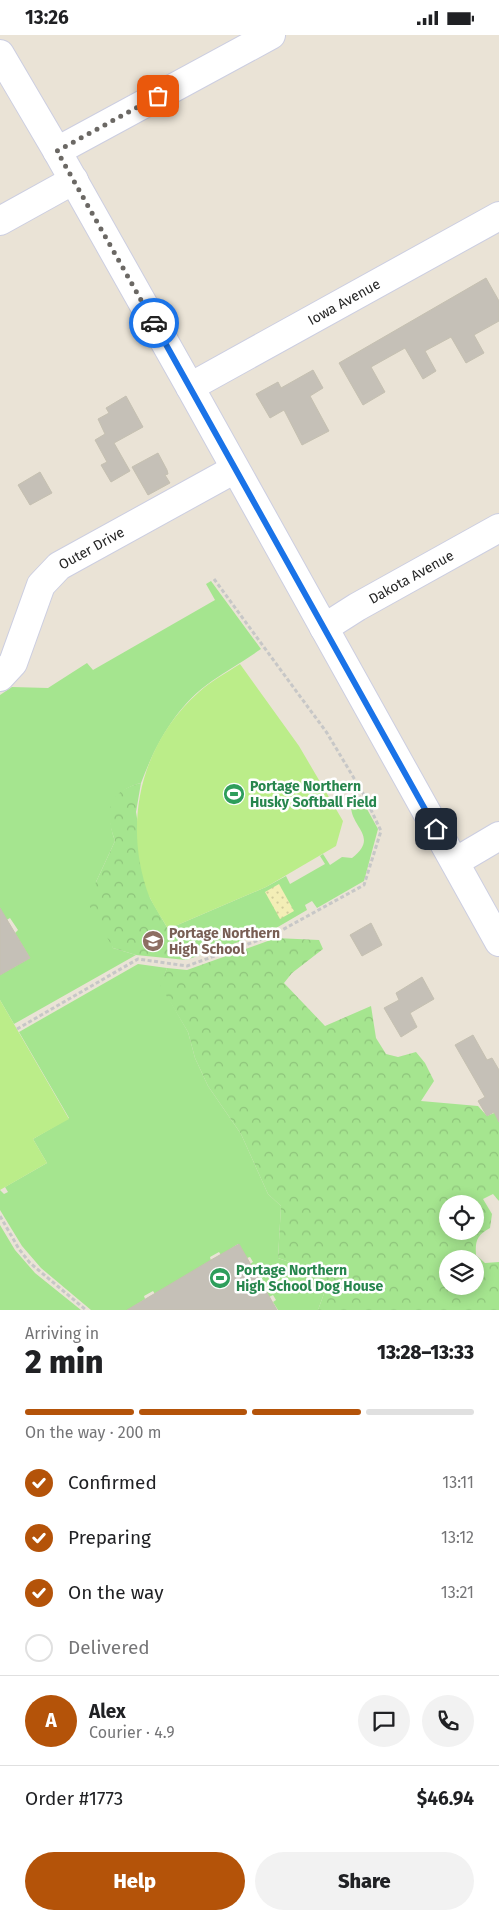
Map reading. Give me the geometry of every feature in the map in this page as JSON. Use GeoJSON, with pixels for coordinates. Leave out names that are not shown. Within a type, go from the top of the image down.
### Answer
{"type":"FeatureCollection","features":[{"type":"Feature","properties":{"kind":"street"},"geometry":{"type":"LineString","coordinates":[[57,151],[271,35]]}},
{"type":"Feature","properties":{"kind":"street"},"geometry":{"type":"LineString","coordinates":[[0,54],[74,179],[499,942]]}},
{"type":"Feature","properties":{"kind":"street"},"geometry":{"type":"LineString","coordinates":[[0,221],[74,179]]}},
{"type":"Feature","properties":{"kind":"street","name":"Iowa Avenue"},"geometry":{"type":"LineString","coordinates":[[190,387],[499,216]]}},
{"type":"Feature","properties":{"kind":"street","name":"Outer Drive"},"geometry":{"type":"LineString","coordinates":[[0,677],[13,663],[41,585],[59,566],[235,469]]}},
{"type":"Feature","properties":{"kind":"street","name":"Dakota Avenue"},"geometry":{"type":"LineString","coordinates":[[324,628],[499,528]]}},
{"type":"Feature","properties":{"kind":"street"},"geometry":{"type":"LineString","coordinates":[[455,862],[499,837]]}},
{"type":"Feature","properties":{"kind":"path"},"geometry":{"type":"LineString","coordinates":[[17,1029],[138,959],[187,966],[273,935],[364,885],[381,831],[364,795],[327,733],[214,579]]}},
{"type":"Feature","properties":{"kind":"path"},"geometry":{"type":"LineString","coordinates":[[348,804],[364,795]]}},
{"type":"Feature","properties":{"kind":"path"},"geometry":{"type":"LineString","coordinates":[[0,1216],[19,1249],[30,1263],[86,1310]]}},
{"type":"Feature","properties":{"kind":"green space"},"geometry":{"type":"Polygon","coordinates":[[[211,581],[261,649],[212,681],[188,701],[161,739],[141,783],[123,791],[113,805],[111,822],[115,841],[96,882],[113,948],[136,955],[14,1024],[0,1000],[0,975],[30,958],[15,933],[18,930],[10,918],[0,924],[0,695],[12,687],[48,688],[87,663],[93,670],[215,600],[206,584],[211,581]]]}},
{"type":"Feature","properties":{"kind":"green space","name":"Portage Northern Husky Softball Field"},"geometry":{"type":"Polygon","coordinates":[[[240,664],[299,746],[343,821],[336,846],[266,887],[168,929],[149,896],[141,868],[137,840],[142,786],[151,760],[163,735],[179,712],[204,688],[240,664]]]}},
{"type":"Feature","properties":{"kind":"green space"},"geometry":{"type":"Polygon","coordinates":[[[141,783],[136,812],[150,898],[186,960],[136,955],[113,948],[89,905],[96,882],[115,841],[110,821],[112,804],[115,797],[121,791],[141,783]]]}},
{"type":"Feature","properties":{"kind":"green space"},"geometry":{"type":"Polygon","coordinates":[[[362,800],[378,829],[364,881],[317,908],[312,901],[305,905],[307,910],[271,931],[186,960],[168,929],[266,887],[286,876],[290,884],[325,864],[320,856],[323,854],[330,865],[342,857],[352,858],[360,851],[364,838],[352,814],[351,807],[362,800]]]}},
{"type":"Feature","properties":{"kind":"green space"},"geometry":{"type":"Polygon","coordinates":[[[276,938],[319,940],[323,949],[292,973],[284,983],[325,1026],[371,1006],[376,1038],[386,1054],[398,1057],[416,1052],[425,1063],[434,1081],[421,1101],[478,1106],[487,1116],[499,1111],[499,1201],[493,1194],[484,1198],[484,1195],[439,1195],[439,1240],[478,1240],[476,1250],[439,1250],[439,1295],[484,1295],[484,1262],[499,1262],[499,1310],[318,1310],[326,1288],[298,1265],[278,1258],[281,1206],[268,1194],[241,1134],[208,1086],[195,1058],[188,1032],[160,985],[167,968],[187,970],[276,938]]]}},
{"type":"Feature","properties":{"kind":"green space"},"geometry":{"type":"Polygon","coordinates":[[[138,964],[167,968],[161,985],[188,1032],[195,1058],[208,1086],[241,1134],[268,1194],[281,1206],[278,1258],[298,1265],[326,1288],[318,1310],[278,1310],[273,1302],[276,1300],[273,1295],[269,1297],[250,1264],[253,1262],[250,1257],[247,1258],[238,1244],[221,1255],[219,1252],[210,1257],[211,1261],[155,1294],[153,1291],[144,1296],[145,1299],[128,1310],[91,1310],[41,1268],[22,1246],[0,1210],[0,1190],[4,1194],[8,1192],[5,1187],[47,1163],[33,1139],[69,1118],[19,1032],[138,964]]]}},
{"type":"Feature","properties":{"kind":"green space"},"geometry":{"type":"Polygon","coordinates":[[[0,1000],[69,1119],[33,1139],[47,1163],[0,1190],[0,1000]]]}},
{"type":"Feature","properties":{"kind":"green space"},"geometry":{"type":"Polygon","coordinates":[[[484,1201],[492,1214],[490,1228],[484,1232],[484,1201]]]}},
{"type":"Feature","properties":{"kind":"green space"},"geometry":{"type":"Polygon","coordinates":[[[0,1225],[15,1250],[35,1273],[81,1310],[0,1310],[0,1225]]]}},
{"type":"Feature","properties":{"kind":"sand"},"geometry":{"type":"Polygon","coordinates":[[[279,884],[294,911],[280,919],[265,892],[279,884]]]}},
{"type":"Feature","properties":{"kind":"building"},"geometry":{"type":"Polygon","coordinates":[[[486,278],[499,301],[499,321],[474,335],[484,353],[466,363],[451,337],[425,351],[436,371],[423,379],[405,348],[371,367],[385,392],[363,405],[339,363],[486,278]]]}},
{"type":"Feature","properties":{"kind":"building"},"geometry":{"type":"Polygon","coordinates":[[[313,370],[323,388],[310,396],[329,431],[302,445],[284,410],[270,418],[256,394],[278,382],[281,388],[313,370]]]}},
{"type":"Feature","properties":{"kind":"building"},"geometry":{"type":"Polygon","coordinates":[[[126,396],[143,427],[114,443],[130,471],[111,482],[101,465],[107,462],[95,440],[105,434],[98,419],[109,413],[106,408],[126,396]]]}},
{"type":"Feature","properties":{"kind":"building"},"geometry":{"type":"Polygon","coordinates":[[[158,453],[167,470],[168,474],[165,475],[170,483],[148,495],[132,467],[158,453]]]}},
{"type":"Feature","properties":{"kind":"building"},"geometry":{"type":"Polygon","coordinates":[[[40,472],[52,493],[30,505],[18,485],[40,472]]]}},
{"type":"Feature","properties":{"kind":"building"},"geometry":{"type":"Polygon","coordinates":[[[0,908],[30,958],[0,975],[0,908]]]}},
{"type":"Feature","properties":{"kind":"building"},"geometry":{"type":"Polygon","coordinates":[[[371,923],[382,945],[362,956],[350,935],[371,923]]]}},
{"type":"Feature","properties":{"kind":"building"},"geometry":{"type":"Polygon","coordinates":[[[422,977],[434,999],[410,1013],[417,1027],[401,1037],[384,1008],[399,1000],[396,993],[422,977]]]}},
{"type":"Feature","properties":{"kind":"building"},"geometry":{"type":"Polygon","coordinates":[[[473,1035],[487,1060],[492,1058],[499,1070],[499,1122],[494,1112],[487,1116],[478,1101],[485,1097],[455,1045],[473,1035]]]}},
{"type":"Feature","properties":{"kind":"building","name":"Portage Northern High School Dog House"},"geometry":{"type":"Polygon","coordinates":[[[239,1244],[277,1310],[127,1310],[211,1260],[239,1244]]]}},
{"type":"Feature","properties":{"kind":"way so far"},"geometry":{"type":"LineString","coordinates":[[154,323],[57,151],[158,96]]}},
{"type":"Feature","properties":{"kind":"place","name":"Portage Northern Husky Softball Field"},"geometry":{"type":"Point","coordinates":[234,794]}},
{"type":"Feature","properties":{"kind":"place","name":"Portage Northern High School"},"geometry":{"type":"Point","coordinates":[153,941]}},
{"type":"Feature","properties":{"kind":"place","name":"Portage Northern High School Dog House"},"geometry":{"type":"Point","coordinates":[220,1278]}},
{"type":"Feature","properties":{"kind":"route"},"geometry":{"type":"LineString","coordinates":[[154,323],[436,829]]}}]}
